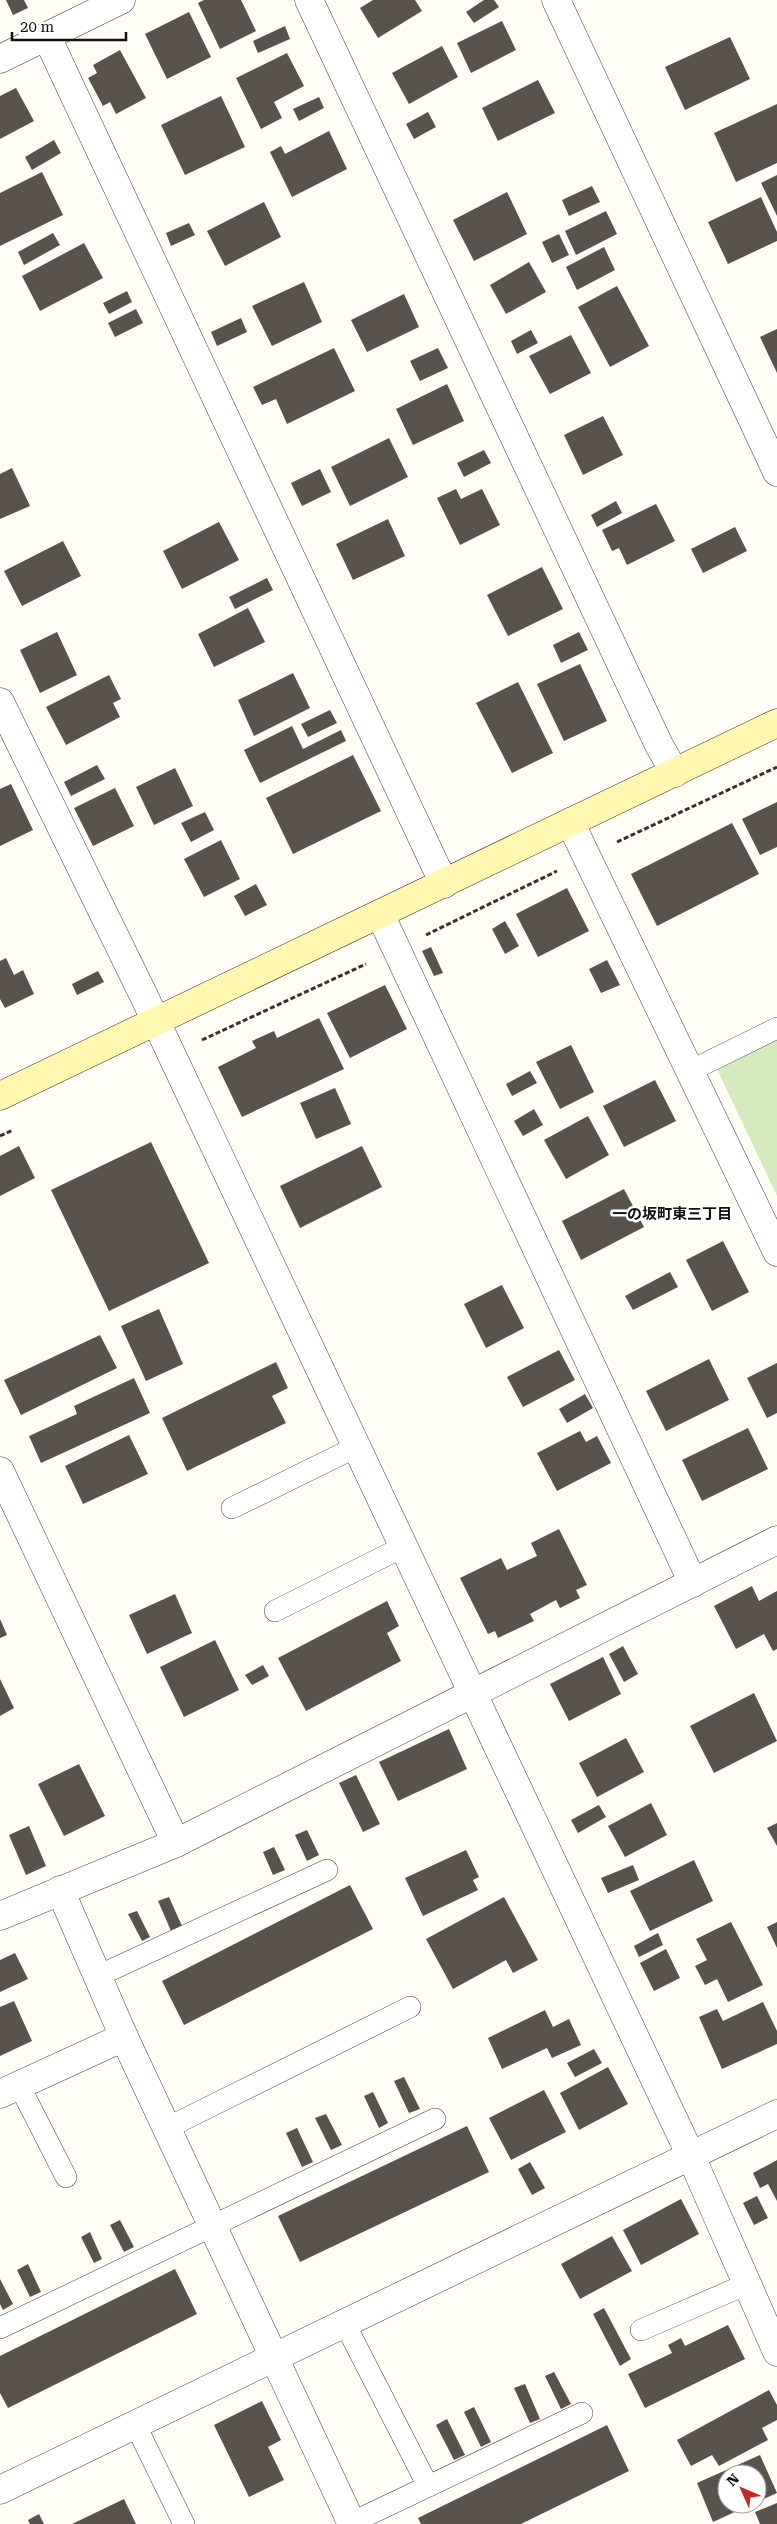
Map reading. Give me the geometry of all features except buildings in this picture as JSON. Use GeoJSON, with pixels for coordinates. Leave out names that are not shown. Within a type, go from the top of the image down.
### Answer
{"type":"FeatureCollection","features":[{"type":"Feature","properties":{"kind":"street"},"geometry":{"type":"LineString","coordinates":[[0,59],[121,0]]}},
{"type":"Feature","properties":{"kind":"street"},"geometry":{"type":"LineString","coordinates":[[309,0],[659,745],[675,773]]}},
{"type":"Feature","properties":{"kind":"street"},"geometry":{"type":"LineString","coordinates":[[556,0],[777,472]]}},
{"type":"Feature","properties":{"kind":"street"},"geometry":{"type":"LineString","coordinates":[[47,37],[444,884]]}},
{"type":"Feature","properties":{"kind":"street"},"geometry":{"type":"LineString","coordinates":[[0,702],[156,1021],[471,1693],[690,2154],[777,2352]]}},
{"type":"Feature","properties":{"kind":"street"},"geometry":{"type":"LineString","coordinates":[[0,1096],[777,723]]}},
{"type":"Feature","properties":{"kind":"street"},"geometry":{"type":"LineString","coordinates":[[570,822],[777,1252]]}},
{"type":"Feature","properties":{"kind":"street"},"geometry":{"type":"LineString","coordinates":[[380,914],[693,1583]]}},
{"type":"Feature","properties":{"kind":"street"},"geometry":{"type":"LineString","coordinates":[[0,1471],[176,1843]]}},
{"type":"Feature","properties":{"kind":"street"},"geometry":{"type":"LineString","coordinates":[[0,1916],[176,1843],[777,1540]]}},
{"type":"Feature","properties":{"kind":"street"},"geometry":{"type":"LineString","coordinates":[[60,1890],[124,2037],[352,2523]]}},
{"type":"Feature","properties":{"kind":"street"},"geometry":{"type":"LineString","coordinates":[[9,2089],[124,2037]]}},
{"type":"Feature","properties":{"kind":"street"},"geometry":{"type":"LineString","coordinates":[[0,2490],[690,2154],[777,2114]]}},
{"type":"Feature","properties":{"kind":"lane"},"geometry":{"type":"LineString","coordinates":[[690,1070],[777,1028]]}},
{"type":"Feature","properties":{"kind":"lane"},"geometry":{"type":"LineString","coordinates":[[232,1508],[356,1447]]}},
{"type":"Feature","properties":{"kind":"lane"},"geometry":{"type":"LineString","coordinates":[[275,1612],[403,1547]]}},
{"type":"Feature","properties":{"kind":"lane"},"geometry":{"type":"LineString","coordinates":[[98,1976],[327,1870]]}},
{"type":"Feature","properties":{"kind":"lane"},"geometry":{"type":"LineString","coordinates":[[167,2128],[410,2007]]}},
{"type":"Feature","properties":{"kind":"lane"},"geometry":{"type":"LineString","coordinates":[[9,2089],[66,2177]]}},
{"type":"Feature","properties":{"kind":"lane"},"geometry":{"type":"LineString","coordinates":[[0,2328],[435,2119]]}},
{"type":"Feature","properties":{"kind":"lane"},"geometry":{"type":"LineString","coordinates":[[641,2330],[747,2284]]}},
{"type":"Feature","properties":{"kind":"lane"},"geometry":{"type":"LineString","coordinates":[[344,2322],[428,2486]]}},
{"type":"Feature","properties":{"kind":"lane"},"geometry":{"type":"LineString","coordinates":[[352,2523],[582,2413]]}},
{"type":"Feature","properties":{"kind":"lane"},"geometry":{"type":"LineString","coordinates":[[135,2424],[184,2524]]}},
{"type":"Feature","properties":{"kind":"green space"},"geometry":{"type":"Polygon","coordinates":[[[777,1040],[777,1196],[716,1067],[777,1040]]]}},
{"type":"Feature","properties":{"kind":"district","name":"一の坂町東三丁目"},"geometry":{"type":"Point","coordinates":[672,1214]}}]}
